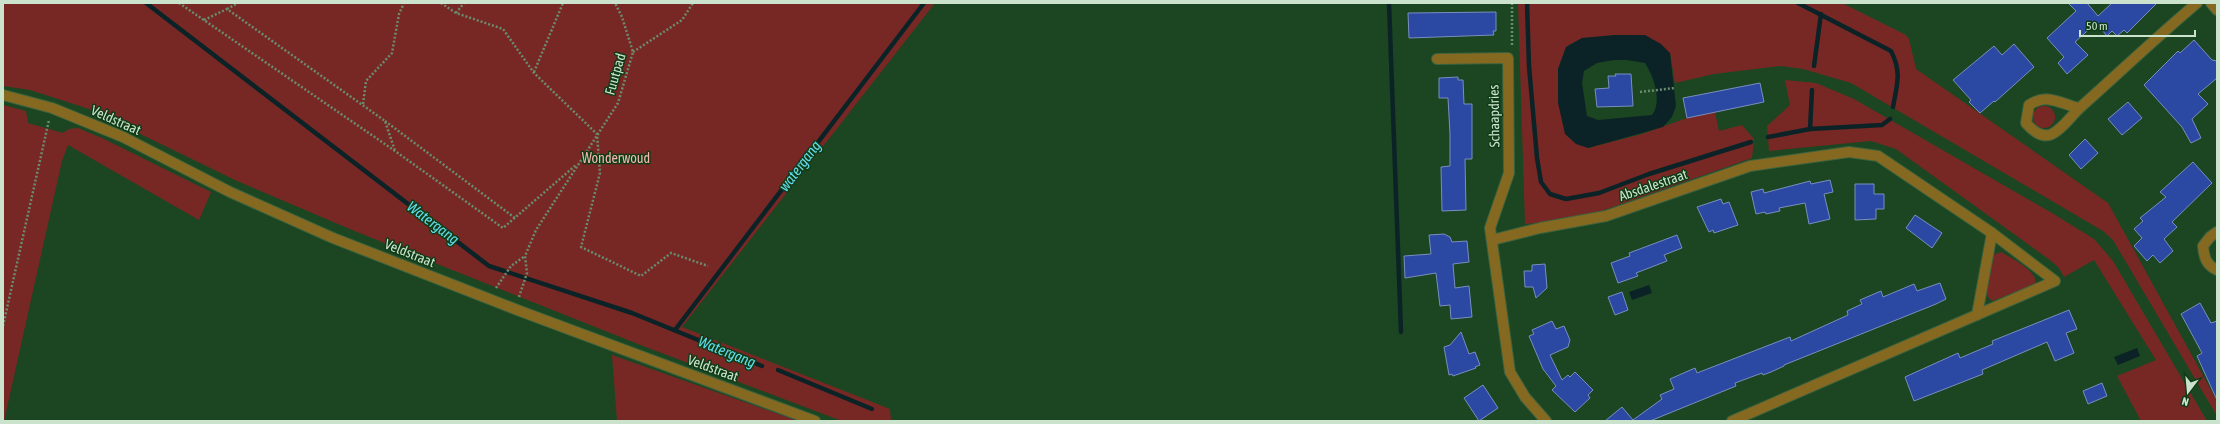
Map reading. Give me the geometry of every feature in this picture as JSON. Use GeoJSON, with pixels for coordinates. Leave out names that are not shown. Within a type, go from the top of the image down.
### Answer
{"type":"FeatureCollection","features":[{"type":"Feature","properties":{"kind":"street"},"geometry":{"type":"LineString","coordinates":[[2078,108],[2054,100],[2038,99],[2029,105],[2026,123],[2033,132],[2050,135],[2059,129],[2078,108],[2197,3]]}},
{"type":"Feature","properties":{"kind":"street"},"geometry":{"type":"LineString","coordinates":[[2211,3],[2217,10]]}},
{"type":"Feature","properties":{"kind":"street"},"geometry":{"type":"LineString","coordinates":[[1437,59],[1508,58]]}},
{"type":"Feature","properties":{"kind":"street","name":"Schaapdries"},"geometry":{"type":"LineString","coordinates":[[1492,240],[1490,228],[1509,173],[1508,58]]}},
{"type":"Feature","properties":{"kind":"street","name":"Veldstraat"},"geometry":{"type":"LineString","coordinates":[[3,95],[52,108],[123,137],[230,192],[333,238],[520,311],[815,421]]}},
{"type":"Feature","properties":{"kind":"street","name":"Absdalestraat"},"geometry":{"type":"LineString","coordinates":[[1492,240],[1540,228],[1606,216],[1750,166],[1849,152],[1878,156],[1992,233],[2055,281],[1732,421]]}},
{"type":"Feature","properties":{"kind":"street"},"geometry":{"type":"LineString","coordinates":[[2217,232],[2210,237],[2203,246],[2204,257],[2209,264],[2217,270]]}},
{"type":"Feature","properties":{"kind":"street"},"geometry":{"type":"LineString","coordinates":[[1977,315],[1992,233]]}},
{"type":"Feature","properties":{"kind":"street"},"geometry":{"type":"LineString","coordinates":[[1492,240],[1510,372],[1525,397],[1546,421]]}},
{"type":"Feature","properties":{"kind":"path"},"geometry":{"type":"LineString","coordinates":[[180,3],[204,21],[395,151],[503,228],[576,165]]}},
{"type":"Feature","properties":{"kind":"path"},"geometry":{"type":"LineString","coordinates":[[204,21],[238,3]]}},
{"type":"Feature","properties":{"kind":"path"},"geometry":{"type":"LineString","coordinates":[[363,104],[366,81],[392,53],[399,14],[404,3]]}},
{"type":"Feature","properties":{"kind":"path"},"geometry":{"type":"LineString","coordinates":[[441,3],[456,13],[503,29],[534,73],[597,134],[600,173],[580,247],[641,276],[671,253],[708,266]]}},
{"type":"Feature","properties":{"kind":"path"},"geometry":{"type":"LineString","coordinates":[[456,13],[464,3]]}},
{"type":"Feature","properties":{"kind":"path"},"geometry":{"type":"LineString","coordinates":[[534,73],[563,3]]}},
{"type":"Feature","properties":{"kind":"path","name":"Fuutpad"},"geometry":{"type":"LineString","coordinates":[[576,165],[618,103],[633,52],[622,17],[615,3]]}},
{"type":"Feature","properties":{"kind":"path"},"geometry":{"type":"LineString","coordinates":[[633,52],[682,20],[693,3]]}},
{"type":"Feature","properties":{"kind":"path"},"geometry":{"type":"LineString","coordinates":[[1508,58],[1512,52],[1512,3]]}},
{"type":"Feature","properties":{"kind":"path"},"geometry":{"type":"LineString","coordinates":[[227,10],[363,104],[515,218]]}},
{"type":"Feature","properties":{"kind":"path"},"geometry":{"type":"LineString","coordinates":[[1640,92],[1675,88]]}},
{"type":"Feature","properties":{"kind":"path"},"geometry":{"type":"LineString","coordinates":[[3,326],[52,108]]}},
{"type":"Feature","properties":{"kind":"path"},"geometry":{"type":"LineString","coordinates":[[385,121],[395,151]]}},
{"type":"Feature","properties":{"kind":"path"},"geometry":{"type":"LineString","coordinates":[[522,288],[527,273],[525,256],[536,230],[576,165]]}},
{"type":"Feature","properties":{"kind":"path"},"geometry":{"type":"LineString","coordinates":[[500,281],[511,266],[525,256]]}},
{"type":"Feature","properties":{"kind":"green space","name":"Wonderwoud"},"geometry":{"type":"Polygon","coordinates":[[[3,3],[935,3],[682,327],[890,409],[891,421],[842,421],[643,346],[357,232],[237,181],[89,109],[30,90],[3,86],[3,3]]]}},
{"type":"Feature","properties":{"kind":"green space"},"geometry":{"type":"Polygon","coordinates":[[[1518,3],[1842,3],[1906,35],[1909,39],[1916,69],[2108,203],[2217,401],[2217,416],[2113,240],[2103,231],[1851,83],[1803,69],[1781,66],[1714,74],[1675,83],[1670,53],[1645,35],[1582,38],[1566,47],[1558,69],[1588,148],[1642,134],[1687,118],[1715,112],[1719,131],[1742,125],[1754,139],[1752,158],[1593,214],[1562,221],[1525,224],[1518,3]]]}},
{"type":"Feature","properties":{"kind":"green space"},"geometry":{"type":"Polygon","coordinates":[[[1785,80],[1816,83],[1854,99],[2052,213],[2094,239],[2113,261],[2207,421],[2141,421],[2117,376],[2156,360],[2094,260],[2064,277],[2059,268],[2050,260],[1896,149],[1871,141],[1769,151],[1767,126],[1790,105],[1785,80]]]}},
{"type":"Feature","properties":{"kind":"green space"},"geometry":{"type":"Polygon","coordinates":[[[3,105],[26,111],[28,123],[63,133],[69,129],[78,128],[104,139],[211,192],[199,220],[68,145],[62,161],[4,421],[3,105]]]}},
{"type":"Feature","properties":{"kind":"green space"},"geometry":{"type":"Polygon","coordinates":[[[2044,106],[2052,109],[2055,117],[2052,125],[2044,128],[2036,125],[2033,117],[2036,109],[2044,106]]]}},
{"type":"Feature","properties":{"kind":"green space"},"geometry":{"type":"Polygon","coordinates":[[[2001,252],[2029,270],[2035,280],[2035,285],[1992,301],[1985,293],[1993,255],[2001,252]]]}},
{"type":"Feature","properties":{"kind":"green space"},"geometry":{"type":"Polygon","coordinates":[[[612,355],[798,421],[617,421],[612,355]]]}},
{"type":"Feature","properties":{"kind":"water"},"geometry":{"type":"Polygon","coordinates":[[[1614,35],[1645,35],[1661,44],[1670,53],[1676,106],[1672,117],[1663,127],[1588,148],[1576,144],[1565,134],[1558,103],[1558,69],[1566,47],[1582,38],[1614,35]],[[1614,60],[1597,63],[1584,71],[1582,83],[1587,116],[1598,120],[1652,115],[1657,103],[1657,96],[1651,74],[1645,63],[1627,60],[1614,60]]]}},
{"type":"Feature","properties":{"kind":"water"},"geometry":{"type":"Polygon","coordinates":[[[1649,285],[1652,293],[1632,300],[1629,292],[1649,285]]]}},
{"type":"Feature","properties":{"kind":"water"},"geometry":{"type":"Polygon","coordinates":[[[2137,348],[2140,356],[2118,365],[2114,357],[2137,348]]]}},
{"type":"Feature","properties":{"kind":"building"},"geometry":{"type":"Polygon","coordinates":[[[2068,3],[2087,3],[2098,16],[2112,3],[2157,3],[2127,33],[2124,30],[2117,36],[2112,31],[2107,36],[2096,23],[2075,42],[2088,55],[2067,74],[2058,63],[2064,57],[2047,38],[2076,11],[2068,3]]]}},
{"type":"Feature","properties":{"kind":"building"},"geometry":{"type":"Polygon","coordinates":[[[1496,12],[1496,31],[1493,31],[1494,35],[1409,38],[1408,13],[1496,12]]]}},
{"type":"Feature","properties":{"kind":"building"},"geometry":{"type":"Polygon","coordinates":[[[2194,40],[2212,60],[2217,61],[2217,78],[2198,94],[2208,104],[2192,119],[2201,138],[2191,143],[2182,127],[2144,85],[2178,51],[2180,53],[2194,40]]]}},
{"type":"Feature","properties":{"kind":"building"},"geometry":{"type":"Polygon","coordinates":[[[2014,44],[2034,67],[1995,102],[1994,101],[1980,113],[1969,102],[1971,100],[1953,80],[1994,46],[2002,55],[2014,44]]]}},
{"type":"Feature","properties":{"kind":"building"},"geometry":{"type":"Polygon","coordinates":[[[1615,74],[1631,74],[1633,106],[1597,107],[1595,89],[1609,88],[1608,76],[1616,76],[1615,74]]]}},
{"type":"Feature","properties":{"kind":"building"},"geometry":{"type":"Polygon","coordinates":[[[1458,77],[1458,80],[1463,80],[1464,104],[1472,104],[1472,159],[1465,159],[1466,210],[1442,211],[1441,167],[1450,166],[1450,134],[1448,98],[1439,98],[1439,78],[1458,77]]]}},
{"type":"Feature","properties":{"kind":"building"},"geometry":{"type":"Polygon","coordinates":[[[1760,83],[1764,102],[1687,118],[1683,98],[1760,83]]]}},
{"type":"Feature","properties":{"kind":"building"},"geometry":{"type":"Polygon","coordinates":[[[2128,102],[2142,118],[2122,135],[2108,119],[2128,102]]]}},
{"type":"Feature","properties":{"kind":"building"},"geometry":{"type":"Polygon","coordinates":[[[2085,139],[2098,153],[2081,169],[2069,155],[2085,139]]]}},
{"type":"Feature","properties":{"kind":"building"},"geometry":{"type":"Polygon","coordinates":[[[2193,162],[2212,183],[2172,222],[2177,227],[2164,239],[2173,251],[2160,263],[2153,255],[2147,261],[2134,246],[2142,238],[2134,229],[2143,221],[2140,218],[2166,197],[2160,192],[2193,162]]]}},
{"type":"Feature","properties":{"kind":"building"},"geometry":{"type":"Polygon","coordinates":[[[1830,180],[1833,192],[1824,194],[1830,219],[1809,224],[1805,203],[1779,208],[1780,211],[1766,214],[1765,212],[1756,214],[1751,192],[1763,189],[1764,193],[1810,181],[1811,184],[1830,180]]]}},
{"type":"Feature","properties":{"kind":"building"},"geometry":{"type":"Polygon","coordinates":[[[1855,184],[1874,184],[1874,194],[1884,194],[1884,209],[1876,209],[1876,219],[1855,220],[1855,184]]]}},
{"type":"Feature","properties":{"kind":"building"},"geometry":{"type":"Polygon","coordinates":[[[1721,199],[1723,204],[1729,202],[1738,225],[1714,233],[1713,230],[1709,232],[1697,207],[1721,199]]]}},
{"type":"Feature","properties":{"kind":"building"},"geometry":{"type":"Polygon","coordinates":[[[1915,215],[1942,233],[1932,248],[1906,228],[1915,215]]]}},
{"type":"Feature","properties":{"kind":"building"},"geometry":{"type":"Polygon","coordinates":[[[1444,234],[1450,237],[1452,242],[1467,241],[1469,262],[1453,264],[1455,288],[1469,286],[1472,317],[1451,319],[1450,305],[1440,306],[1436,273],[1405,278],[1404,256],[1431,254],[1429,235],[1444,234]]]}},
{"type":"Feature","properties":{"kind":"building"},"geometry":{"type":"Polygon","coordinates":[[[1677,235],[1682,248],[1664,255],[1667,261],[1636,273],[1638,276],[1618,283],[1611,263],[1630,256],[1629,253],[1677,235]]]}},
{"type":"Feature","properties":{"kind":"building"},"geometry":{"type":"Polygon","coordinates":[[[1545,264],[1547,288],[1536,298],[1533,287],[1525,287],[1524,271],[1532,271],[1532,265],[1545,264]]]}},
{"type":"Feature","properties":{"kind":"building"},"geometry":{"type":"Polygon","coordinates":[[[1940,283],[1946,299],[1784,365],[1771,372],[1763,375],[1762,373],[1735,383],[1736,386],[1650,421],[1605,421],[1622,407],[1633,420],[1662,399],[1660,395],[1674,389],[1670,379],[1695,368],[1697,373],[1790,337],[1791,341],[1848,315],[1847,311],[1862,304],[1860,300],[1881,291],[1883,297],[1914,284],[1917,291],[1940,283]]]}},
{"type":"Feature","properties":{"kind":"building"},"geometry":{"type":"Polygon","coordinates":[[[1622,292],[1628,310],[1615,315],[1608,297],[1622,292]]]}},
{"type":"Feature","properties":{"kind":"building"},"geometry":{"type":"Polygon","coordinates":[[[2200,303],[2211,323],[2217,321],[2217,400],[2197,356],[2202,353],[2181,314],[2200,303]]]}},
{"type":"Feature","properties":{"kind":"building"},"geometry":{"type":"Polygon","coordinates":[[[2069,310],[2077,329],[2066,333],[2074,353],[2055,361],[2047,342],[1982,370],[1983,374],[1914,401],[1905,377],[1958,353],[1960,358],[1993,344],[1992,341],[2069,310]]]}},
{"type":"Feature","properties":{"kind":"building"},"geometry":{"type":"Polygon","coordinates":[[[1552,321],[1556,329],[1564,326],[1570,340],[1568,347],[1550,355],[1562,380],[1568,375],[1570,377],[1575,372],[1593,390],[1588,395],[1590,398],[1575,412],[1552,390],[1556,386],[1543,369],[1529,336],[1534,334],[1532,330],[1552,321]]]}},
{"type":"Feature","properties":{"kind":"building"},"geometry":{"type":"Polygon","coordinates":[[[1461,332],[1469,354],[1475,352],[1480,365],[1475,367],[1476,368],[1453,376],[1452,374],[1449,375],[1444,347],[1450,345],[1461,332]]]}},
{"type":"Feature","properties":{"kind":"building"},"geometry":{"type":"Polygon","coordinates":[[[2102,383],[2107,396],[2088,404],[2083,391],[2102,383]]]}},
{"type":"Feature","properties":{"kind":"building"},"geometry":{"type":"Polygon","coordinates":[[[1483,385],[1498,408],[1479,421],[1464,398],[1483,385]]]}},
{"type":"Feature","properties":{"kind":"waterway","name":"Watergang"},"geometry":{"type":"LineString","coordinates":[[146,3],[489,266],[632,313],[762,366]]}},
{"type":"Feature","properties":{"kind":"waterway","name":"watergang"},"geometry":{"type":"LineString","coordinates":[[675,330],[924,3]]}},
{"type":"Feature","properties":{"kind":"waterway"},"geometry":{"type":"LineString","coordinates":[[1389,3],[1401,332]]}},
{"type":"Feature","properties":{"kind":"waterway"},"geometry":{"type":"LineString","coordinates":[[1527,3],[1529,66],[1537,158],[1541,182],[1550,194],[1566,199],[1599,193],[1649,174],[1751,142]]}},
{"type":"Feature","properties":{"kind":"waterway"},"geometry":{"type":"LineString","coordinates":[[1798,3],[1891,51],[1898,72],[1893,107]]}},
{"type":"Feature","properties":{"kind":"waterway"},"geometry":{"type":"LineString","coordinates":[[1814,66],[1821,14]]}},
{"type":"Feature","properties":{"kind":"waterway"},"geometry":{"type":"LineString","coordinates":[[1810,129],[1812,90]]}},
{"type":"Feature","properties":{"kind":"waterway"},"geometry":{"type":"LineString","coordinates":[[1768,137],[1810,129],[1882,125],[1890,119]]}},
{"type":"Feature","properties":{"kind":"waterway"},"geometry":{"type":"LineString","coordinates":[[778,370],[872,409]]}}]}
